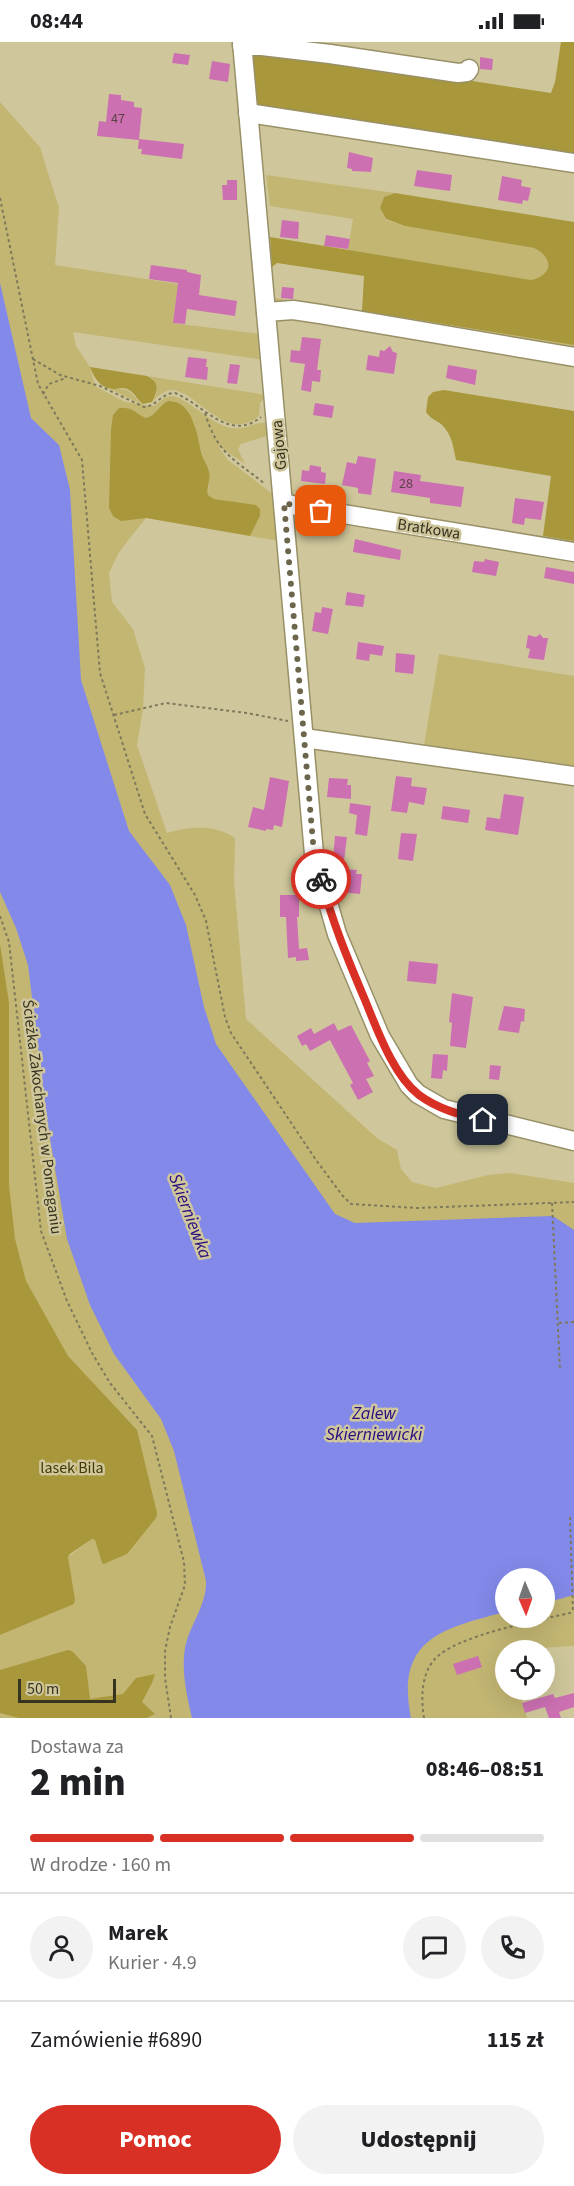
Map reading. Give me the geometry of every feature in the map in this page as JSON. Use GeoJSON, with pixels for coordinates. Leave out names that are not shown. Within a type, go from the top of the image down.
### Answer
{"type":"FeatureCollection","features":[{"type":"Feature","properties":{"kind":"street"},"geometry":{"type":"LineString","coordinates":[[242,44],[458,73],[467,72],[469,69]]}},
{"type":"Feature","properties":{"kind":"street","name":"Gajowa"},"geometry":{"type":"LineString","coordinates":[[242,44],[314,854],[325,896],[380,1036],[409,1085],[418,1094],[444,1109],[574,1141]]}},
{"type":"Feature","properties":{"kind":"street"},"geometry":{"type":"LineString","coordinates":[[248,113],[574,163]]}},
{"type":"Feature","properties":{"kind":"street"},"geometry":{"type":"LineString","coordinates":[[266,312],[293,310],[574,357]]}},
{"type":"Feature","properties":{"kind":"street","name":"Bratkowa"},"geometry":{"type":"LineString","coordinates":[[284,503],[574,552]]}},
{"type":"Feature","properties":{"kind":"street"},"geometry":{"type":"LineString","coordinates":[[303,731],[574,776]]}},
{"type":"Feature","properties":{"kind":"path"},"geometry":{"type":"LineString","coordinates":[[0,198],[38,384],[82,460],[99,666],[145,814],[187,880],[206,921],[231,1034],[315,1161],[346,1201],[358,1205],[417,1208],[574,1202]]}},
{"type":"Feature","properties":{"kind":"path"},"geometry":{"type":"LineString","coordinates":[[32,359],[54,373],[96,384],[144,407],[153,405],[163,396],[175,393],[229,425],[243,426],[256,420],[275,406]]}},
{"type":"Feature","properties":{"kind":"path"},"geometry":{"type":"LineString","coordinates":[[43,394],[49,384],[66,377]]}},
{"type":"Feature","properties":{"kind":"path"},"geometry":{"type":"LineString","coordinates":[[205,412],[213,436],[227,456],[270,488],[284,503]]}},
{"type":"Feature","properties":{"kind":"path"},"geometry":{"type":"LineString","coordinates":[[114,715],[166,704],[247,713],[303,731]]}},
{"type":"Feature","properties":{"kind":"path","name":"Ścieżka Zakochanych w Pomaganiu"},"geometry":{"type":"LineString","coordinates":[[0,916],[9,942],[41,1231],[63,1292],[92,1353],[110,1383],[152,1436],[184,1562],[185,1585],[170,1627],[165,1651],[164,1671],[171,1718]]}},
{"type":"Feature","properties":{"kind":"path"},"geometry":{"type":"LineString","coordinates":[[552,1203],[560,1370]]}},
{"type":"Feature","properties":{"kind":"path"},"geometry":{"type":"LineString","coordinates":[[558,1323],[574,1322]]}},
{"type":"Feature","properties":{"kind":"path"},"geometry":{"type":"LineString","coordinates":[[424,1718],[423,1698],[426,1674],[430,1665],[440,1654],[475,1637],[574,1612],[570,1517]]}},
{"type":"Feature","properties":{"kind":"shaded area","name":"Zalew Skierniewicki"},"geometry":{"type":"Polygon","coordinates":[[[0,102],[40,147],[59,208],[55,265],[178,284],[173,323],[261,334],[264,360],[73,332],[76,346],[90,367],[95,386],[125,402],[141,404],[110,389],[127,390],[143,405],[154,406],[166,397],[174,396],[216,422],[231,428],[242,428],[261,423],[272,424],[273,434],[241,444],[238,449],[245,464],[218,446],[228,460],[274,495],[280,541],[250,536],[260,516],[256,506],[214,499],[208,495],[209,472],[193,420],[175,489],[146,518],[119,552],[109,573],[112,602],[133,629],[145,668],[143,709],[137,745],[167,833],[185,829],[210,828],[235,838],[234,881],[246,1019],[377,1138],[397,1150],[401,1169],[412,1182],[436,1188],[488,1175],[510,1173],[574,1183],[574,1646],[555,1647],[555,1640],[495,1640],[495,1700],[521,1700],[527,1718],[0,1718],[0,1635],[74,1604],[68,1557],[92,1539],[95,1540],[104,1564],[127,1554],[41,1344],[3,1277],[0,966],[0,102]]]}},
{"type":"Feature","properties":{"kind":"shaded area"},"geometry":{"type":"Polygon","coordinates":[[[266,175],[395,193],[384,197],[380,208],[386,220],[405,226],[534,248],[541,252],[548,261],[547,270],[538,278],[531,280],[348,250],[353,219],[270,206],[266,175]]]}},
{"type":"Feature","properties":{"kind":"shaded area"},"geometry":{"type":"Polygon","coordinates":[[[275,298],[574,345],[574,353],[276,304],[275,298]]]}},
{"type":"Feature","properties":{"kind":"shaded area"},"geometry":{"type":"Polygon","coordinates":[[[147,376],[267,395],[260,403],[259,416],[247,423],[235,424],[213,415],[193,399],[173,390],[164,392],[152,402],[157,393],[153,379],[147,376]]]}},
{"type":"Feature","properties":{"kind":"shaded area"},"geometry":{"type":"Polygon","coordinates":[[[439,654],[574,676],[574,769],[424,745],[439,654]]]}},
{"type":"Feature","properties":{"kind":"green space"},"geometry":{"type":"Polygon","coordinates":[[[561,42],[574,42],[574,156],[256,107],[251,54],[268,50],[551,93],[555,82],[561,42]]]}},
{"type":"Feature","properties":{"kind":"green space"},"geometry":{"type":"Polygon","coordinates":[[[395,193],[574,222],[574,345],[362,311],[364,276],[277,263],[272,267],[270,237],[531,280],[538,278],[547,270],[548,261],[541,252],[534,248],[405,226],[386,219],[380,208],[384,197],[395,193]]]}},
{"type":"Feature","properties":{"kind":"green space"},"geometry":{"type":"Polygon","coordinates":[[[90,367],[147,376],[156,384],[156,394],[152,402],[143,404],[127,389],[109,389],[102,385],[90,367]]]}},
{"type":"Feature","properties":{"kind":"green space"},"geometry":{"type":"Polygon","coordinates":[[[444,390],[574,411],[574,541],[543,536],[551,476],[456,460],[448,432],[426,412],[428,397],[433,392],[444,390]]]}},
{"type":"Feature","properties":{"kind":"green space"},"geometry":{"type":"Polygon","coordinates":[[[168,401],[184,407],[193,421],[209,472],[208,495],[214,499],[256,505],[260,509],[260,516],[250,536],[146,518],[121,521],[113,516],[109,508],[113,415],[119,408],[124,408],[131,409],[146,418],[153,415],[168,401]]]}},
{"type":"Feature","properties":{"kind":"green space","name":"lasek Bila"},"geometry":{"type":"Polygon","coordinates":[[[0,944],[9,1003],[9,1185],[15,1239],[26,1281],[68,1356],[137,1430],[157,1513],[156,1518],[127,1554],[104,1564],[95,1540],[92,1539],[70,1554],[68,1557],[74,1604],[0,1635],[0,944]]]}},
{"type":"Feature","properties":{"kind":"green space"},"geometry":{"type":"Polygon","coordinates":[[[68,1650],[72,1651],[86,1666],[90,1699],[123,1694],[136,1678],[155,1674],[142,1702],[155,1714],[147,1718],[19,1718],[0,1713],[0,1670],[68,1650]]]}},
{"type":"Feature","properties":{"kind":"water","name":"Zalew Skierniewicki"},"geometry":{"type":"Polygon","coordinates":[[[0,283],[31,418],[59,445],[70,490],[81,680],[129,831],[170,885],[186,925],[204,1007],[216,1044],[335,1214],[355,1223],[553,1216],[574,1230],[574,1595],[555,1600],[555,1568],[495,1568],[495,1615],[462,1624],[444,1632],[429,1641],[417,1654],[410,1670],[408,1691],[411,1718],[192,1718],[185,1683],[184,1657],[187,1639],[204,1598],[206,1581],[174,1451],[161,1419],[114,1354],[90,1305],[67,1239],[48,1127],[28,965],[16,928],[0,892],[0,283]]]}},
{"type":"Feature","properties":{"kind":"building"},"geometry":{"type":"Polygon","coordinates":[[[174,53],[190,55],[188,65],[172,63],[174,53]]]}},
{"type":"Feature","properties":{"kind":"building"},"geometry":{"type":"Polygon","coordinates":[[[480,57],[493,59],[492,70],[480,69],[480,57]]]}},
{"type":"Feature","properties":{"kind":"building"},"geometry":{"type":"Polygon","coordinates":[[[212,61],[230,64],[228,82],[209,79],[212,61]]]}},
{"type":"Feature","properties":{"kind":"building"},"geometry":{"type":"Polygon","coordinates":[[[109,94],[121,95],[121,100],[134,102],[134,107],[142,108],[139,140],[97,136],[99,121],[106,122],[109,94]]]}},
{"type":"Feature","properties":{"kind":"building"},"geometry":{"type":"Polygon","coordinates":[[[139,139],[184,144],[182,159],[141,154],[142,149],[138,149],[139,139]]]}},
{"type":"Feature","properties":{"kind":"building"},"geometry":{"type":"Polygon","coordinates":[[[349,152],[373,158],[371,172],[352,171],[347,168],[349,152]]]}},
{"type":"Feature","properties":{"kind":"building"},"geometry":{"type":"Polygon","coordinates":[[[417,170],[452,175],[450,191],[414,186],[417,170]]]}},
{"type":"Feature","properties":{"kind":"building"},"geometry":{"type":"Polygon","coordinates":[[[502,176],[522,180],[521,186],[531,188],[528,201],[523,200],[522,204],[498,200],[502,176]]]}},
{"type":"Feature","properties":{"kind":"building"},"geometry":{"type":"Polygon","coordinates":[[[227,180],[237,180],[237,200],[223,200],[222,185],[227,185],[227,180]]]}},
{"type":"Feature","properties":{"kind":"building"},"geometry":{"type":"Polygon","coordinates":[[[282,220],[299,222],[298,239],[280,237],[282,220]]]}},
{"type":"Feature","properties":{"kind":"building"},"geometry":{"type":"Polygon","coordinates":[[[326,235],[350,239],[348,249],[324,246],[326,235]]]}},
{"type":"Feature","properties":{"kind":"building"},"geometry":{"type":"Polygon","coordinates":[[[151,265],[187,270],[187,272],[201,275],[199,295],[237,301],[235,316],[187,309],[185,324],[173,323],[178,283],[149,279],[151,265]]]}},
{"type":"Feature","properties":{"kind":"building"},"geometry":{"type":"Polygon","coordinates":[[[282,287],[294,288],[293,299],[281,298],[282,287]]]}},
{"type":"Feature","properties":{"kind":"building"},"geometry":{"type":"Polygon","coordinates":[[[302,337],[321,339],[317,370],[321,370],[320,382],[312,381],[311,392],[301,390],[305,364],[290,362],[291,350],[300,351],[302,337]]]}},
{"type":"Feature","properties":{"kind":"building"},"geometry":{"type":"Polygon","coordinates":[[[390,346],[393,352],[397,353],[394,374],[366,370],[368,355],[379,357],[380,350],[384,351],[390,346]]]}},
{"type":"Feature","properties":{"kind":"building"},"geometry":{"type":"Polygon","coordinates":[[[188,357],[207,359],[207,380],[185,377],[188,357]]]}},
{"type":"Feature","properties":{"kind":"building"},"geometry":{"type":"Polygon","coordinates":[[[230,364],[240,365],[237,384],[227,383],[230,364]]]}},
{"type":"Feature","properties":{"kind":"building"},"geometry":{"type":"Polygon","coordinates":[[[448,365],[477,370],[475,385],[446,378],[448,365]]]}},
{"type":"Feature","properties":{"kind":"building"},"geometry":{"type":"Polygon","coordinates":[[[315,403],[334,406],[332,418],[313,415],[315,403]]]}},
{"type":"Feature","properties":{"kind":"building"},"geometry":{"type":"Polygon","coordinates":[[[358,456],[376,459],[371,495],[358,493],[358,488],[342,485],[347,462],[356,464],[358,456]]]}},
{"type":"Feature","properties":{"kind":"building"},"geometry":{"type":"Polygon","coordinates":[[[310,465],[321,467],[321,472],[326,473],[325,484],[301,481],[302,470],[309,471],[310,465]]]}},
{"type":"Feature","properties":{"kind":"building"},"geometry":{"type":"Polygon","coordinates":[[[394,471],[421,475],[420,481],[464,487],[461,507],[430,503],[430,498],[391,492],[394,471]]]}},
{"type":"Feature","properties":{"kind":"building"},"geometry":{"type":"Polygon","coordinates":[[[515,498],[544,502],[541,520],[525,518],[524,525],[512,523],[515,498]]]}},
{"type":"Feature","properties":{"kind":"building"},"geometry":{"type":"Polygon","coordinates":[[[355,539],[401,550],[400,560],[353,552],[355,539]]]}},
{"type":"Feature","properties":{"kind":"building"},"geometry":{"type":"Polygon","coordinates":[[[485,559],[499,562],[496,576],[472,572],[474,561],[484,562],[485,559]]]}},
{"type":"Feature","properties":{"kind":"building"},"geometry":{"type":"Polygon","coordinates":[[[546,567],[574,572],[574,584],[544,578],[546,567]]]}},
{"type":"Feature","properties":{"kind":"building"},"geometry":{"type":"Polygon","coordinates":[[[347,592],[365,595],[363,607],[345,605],[347,592]]]}},
{"type":"Feature","properties":{"kind":"building"},"geometry":{"type":"Polygon","coordinates":[[[322,607],[333,609],[328,634],[312,631],[315,612],[321,613],[322,607]]]}},
{"type":"Feature","properties":{"kind":"building"},"geometry":{"type":"Polygon","coordinates":[[[540,634],[543,638],[548,638],[544,660],[528,658],[530,649],[526,648],[528,635],[536,637],[540,634]]]}},
{"type":"Feature","properties":{"kind":"building"},"geometry":{"type":"Polygon","coordinates":[[[358,642],[384,646],[382,656],[370,654],[369,661],[356,659],[358,642]]]}},
{"type":"Feature","properties":{"kind":"building"},"geometry":{"type":"Polygon","coordinates":[[[396,653],[415,655],[413,674],[395,672],[396,653]]]}},
{"type":"Feature","properties":{"kind":"building"},"geometry":{"type":"Polygon","coordinates":[[[396,776],[412,778],[411,786],[427,788],[424,805],[409,802],[407,813],[391,811],[396,776]]]}},
{"type":"Feature","properties":{"kind":"building"},"geometry":{"type":"Polygon","coordinates":[[[270,777],[289,781],[282,827],[274,825],[273,830],[266,829],[266,831],[248,827],[253,807],[264,810],[270,777]]]}},
{"type":"Feature","properties":{"kind":"building"},"geometry":{"type":"Polygon","coordinates":[[[329,778],[348,779],[347,785],[351,785],[351,799],[327,797],[329,778]]]}},
{"type":"Feature","properties":{"kind":"building"},"geometry":{"type":"Polygon","coordinates":[[[504,794],[524,797],[518,835],[485,830],[487,817],[500,819],[504,794]]]}},
{"type":"Feature","properties":{"kind":"building"},"geometry":{"type":"Polygon","coordinates":[[[350,803],[371,806],[367,836],[355,834],[357,815],[349,813],[350,803]]]}},
{"type":"Feature","properties":{"kind":"building"},"geometry":{"type":"Polygon","coordinates":[[[443,806],[470,810],[468,823],[441,819],[443,806]]]}},
{"type":"Feature","properties":{"kind":"building"},"geometry":{"type":"Polygon","coordinates":[[[401,833],[417,834],[413,861],[398,859],[401,833]]]}},
{"type":"Feature","properties":{"kind":"building"},"geometry":{"type":"Polygon","coordinates":[[[335,836],[347,837],[344,861],[333,859],[335,836]]]}},
{"type":"Feature","properties":{"kind":"building"},"geometry":{"type":"Polygon","coordinates":[[[343,869],[357,870],[356,874],[362,874],[360,894],[341,892],[343,869]]]}},
{"type":"Feature","properties":{"kind":"building"},"geometry":{"type":"Polygon","coordinates":[[[280,895],[299,895],[299,917],[297,917],[299,949],[307,948],[309,960],[296,961],[296,957],[288,958],[286,917],[280,917],[280,895]]]}},
{"type":"Feature","properties":{"kind":"building"},"geometry":{"type":"Polygon","coordinates":[[[409,961],[438,964],[436,984],[407,981],[409,961]]]}},
{"type":"Feature","properties":{"kind":"building"},"geometry":{"type":"Polygon","coordinates":[[[452,993],[473,997],[466,1048],[450,1046],[452,1023],[449,1022],[452,993]]]}},
{"type":"Feature","properties":{"kind":"building"},"geometry":{"type":"Polygon","coordinates":[[[504,1006],[525,1009],[524,1022],[521,1021],[519,1033],[498,1030],[504,1006]]]}},
{"type":"Feature","properties":{"kind":"building"},"geometry":{"type":"Polygon","coordinates":[[[334,1023],[338,1031],[351,1025],[370,1061],[367,1063],[374,1076],[366,1079],[373,1092],[358,1100],[350,1085],[353,1083],[330,1040],[310,1051],[306,1044],[302,1046],[297,1036],[311,1028],[314,1034],[334,1023]]]}},
{"type":"Feature","properties":{"kind":"building"},"geometry":{"type":"Polygon","coordinates":[[[433,1054],[448,1055],[447,1071],[443,1070],[442,1079],[431,1078],[433,1054]]]}},
{"type":"Feature","properties":{"kind":"building"},"geometry":{"type":"Polygon","coordinates":[[[490,1065],[501,1066],[499,1080],[489,1079],[490,1065]]]}},
{"type":"Feature","properties":{"kind":"building"},"geometry":{"type":"Polygon","coordinates":[[[478,1656],[482,1667],[457,1675],[453,1664],[478,1656]]]}},
{"type":"Feature","properties":{"kind":"building"},"geometry":{"type":"Polygon","coordinates":[[[574,1693],[574,1707],[559,1712],[561,1718],[549,1718],[545,1707],[525,1713],[522,1703],[532,1700],[555,1700],[555,1698],[574,1693]]]}},
{"type":"Feature","properties":{"kind":"way so far"},"geometry":{"type":"LineString","coordinates":[[321,511],[284,503],[314,854],[321,879]]}},
{"type":"Feature","properties":{"kind":"route"},"geometry":{"type":"LineString","coordinates":[[321,879],[338,934],[380,1036],[409,1085],[418,1094],[444,1109],[483,1120]]}},
{"type":"Feature","properties":{"kind":"water label","name":"Skierniewka"},"geometry":{"type":"Point","coordinates":[190,1216]}}]}
